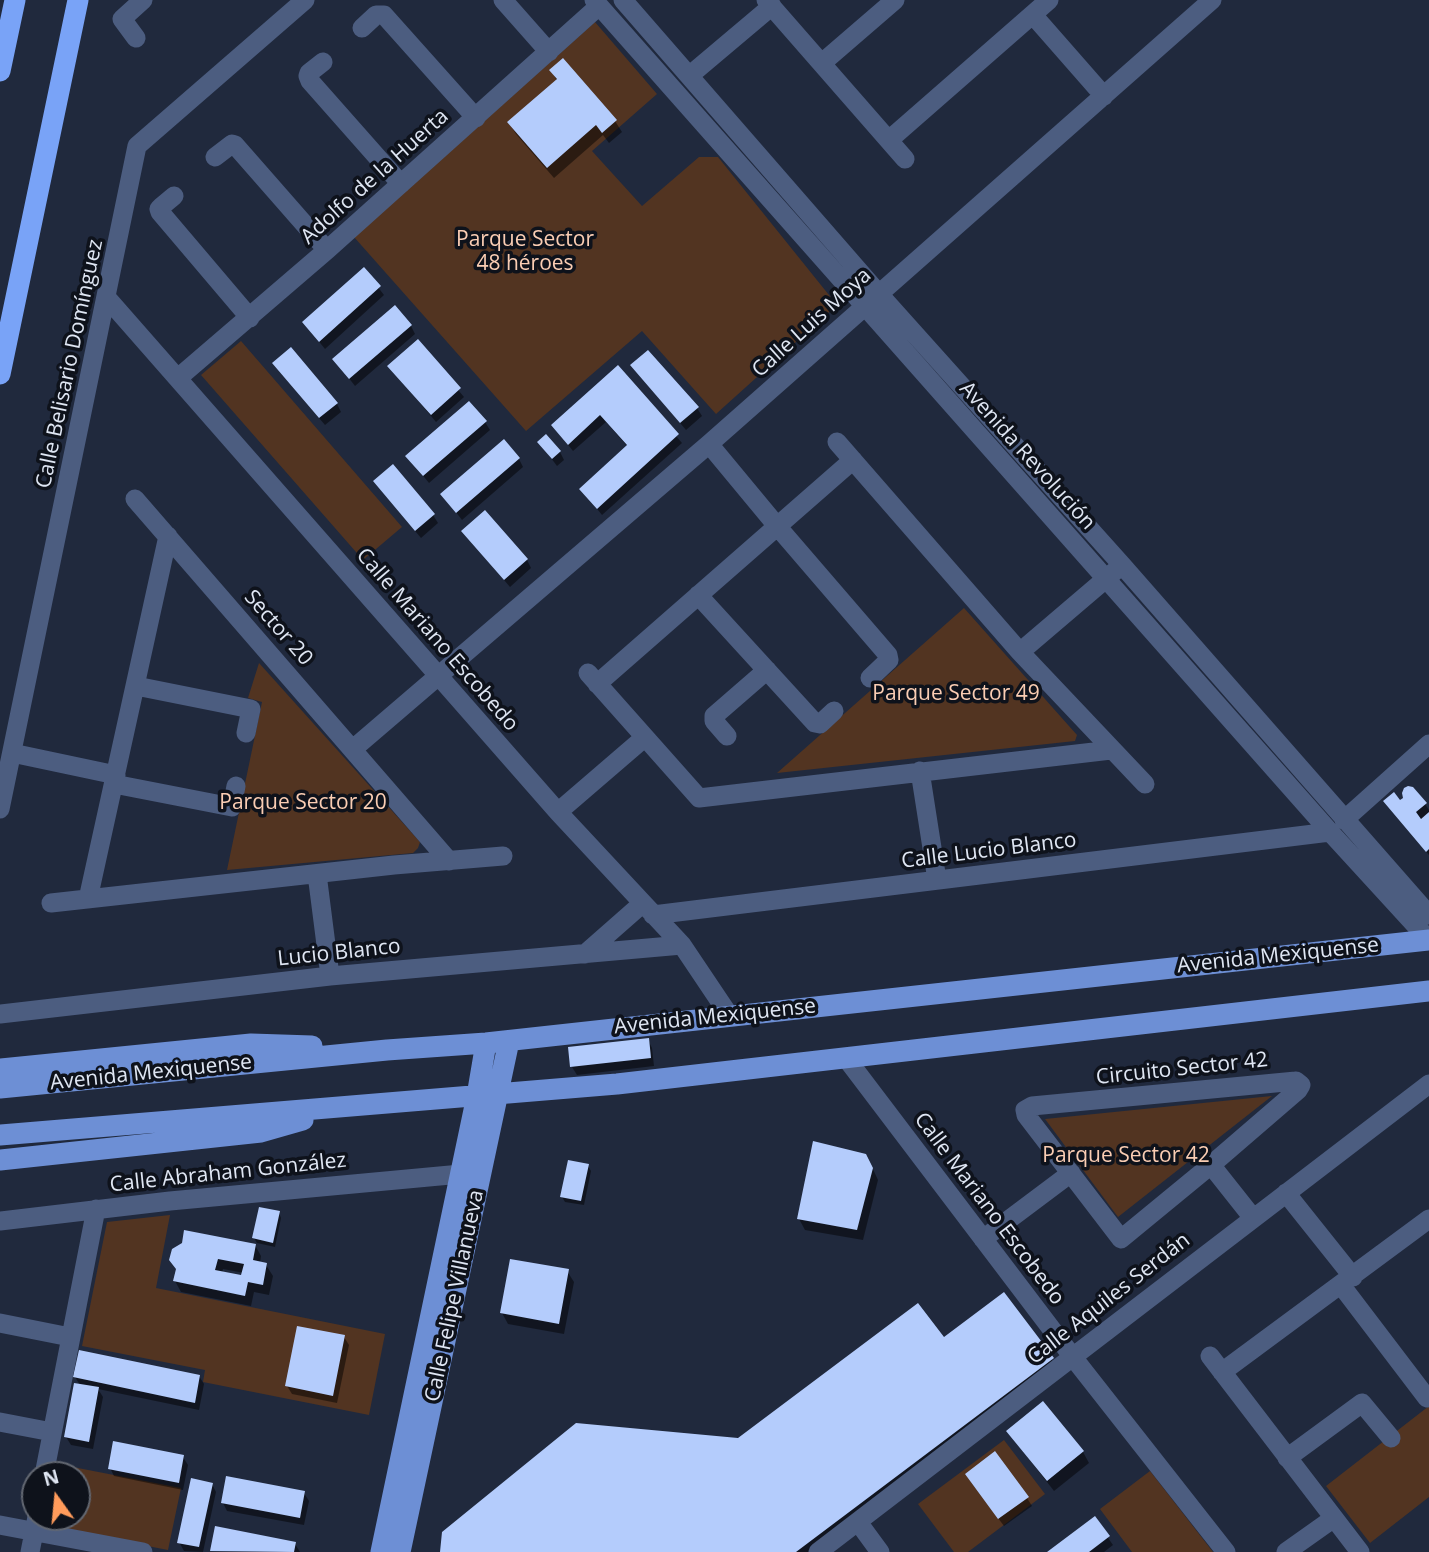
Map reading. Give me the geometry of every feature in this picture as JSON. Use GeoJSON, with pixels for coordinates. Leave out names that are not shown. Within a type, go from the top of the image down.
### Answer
{"type":"FeatureCollection","features":[{"type":"Feature","properties":{"kind":"highway"},"geometry":{"type":"LineString","coordinates":[[0,71],[15,0]]}},
{"type":"Feature","properties":{"kind":"highway"},"geometry":{"type":"LineString","coordinates":[[0,374],[78,0]]}},
{"type":"Feature","properties":{"kind":"main road","name":"Avenida Mexiquense"},"geometry":{"type":"LineString","coordinates":[[0,1088],[387,1050],[509,1041],[1429,940]]}},
{"type":"Feature","properties":{"kind":"main road"},"geometry":{"type":"LineString","coordinates":[[0,1135],[617,1084],[1429,992]]}},
{"type":"Feature","properties":{"kind":"main road","name":"Calle Felipe Villanueva"},"geometry":{"type":"LineString","coordinates":[[381,1552],[461,1174],[509,1041]]}},
{"type":"Feature","properties":{"kind":"main road","name":"Calle Felipe Villanueva"},"geometry":{"type":"LineString","coordinates":[[400,1552],[488,1095],[486,1043]]}},
{"type":"Feature","properties":{"kind":"main road"},"geometry":{"type":"LineString","coordinates":[[0,1069],[251,1044],[387,1050]]}},
{"type":"Feature","properties":{"kind":"main road"},"geometry":{"type":"LineString","coordinates":[[0,1160],[261,1132],[344,1107]]}},
{"type":"Feature","properties":{"kind":"street"},"geometry":{"type":"LineString","coordinates":[[135,38],[122,19],[143,0]]}},
{"type":"Feature","properties":{"kind":"street","name":"Calle Belisario Domínguez"},"geometry":{"type":"LineString","coordinates":[[0,809],[137,146],[305,0]]}},
{"type":"Feature","properties":{"kind":"street"},"geometry":{"type":"LineString","coordinates":[[503,0],[549,51]]}},
{"type":"Feature","properties":{"kind":"street","name":"Avenida Revolución"},"geometry":{"type":"LineString","coordinates":[[622,0],[879,294],[1122,565],[1429,940]]}},
{"type":"Feature","properties":{"kind":"street"},"geometry":{"type":"LineString","coordinates":[[822,63],[895,0]]}},
{"type":"Feature","properties":{"kind":"street","name":"Calle Luis Moya"},"geometry":{"type":"LineString","coordinates":[[439,677],[709,444],[1212,0]]}},
{"type":"Feature","properties":{"kind":"street","name":"Adolfo de la Huerta"},"geometry":{"type":"LineString","coordinates":[[178,379],[476,118],[549,51],[596,3]]}},
{"type":"Feature","properties":{"kind":"street","name":"Avenida Revolución"},"geometry":{"type":"LineString","coordinates":[[596,3],[1106,579],[1337,826],[1429,915]]}},
{"type":"Feature","properties":{"kind":"street"},"geometry":{"type":"LineString","coordinates":[[689,76],[769,3],[905,159]]}},
{"type":"Feature","properties":{"kind":"street"},"geometry":{"type":"LineString","coordinates":[[889,140],[1038,6],[1104,96]]}},
{"type":"Feature","properties":{"kind":"street"},"geometry":{"type":"LineString","coordinates":[[362,28],[376,15],[384,15],[476,118]]}},
{"type":"Feature","properties":{"kind":"street"},"geometry":{"type":"LineString","coordinates":[[323,62],[309,73],[310,81],[401,184]]}},
{"type":"Feature","properties":{"kind":"street"},"geometry":{"type":"LineString","coordinates":[[215,157],[229,146],[235,145],[327,250]]}},
{"type":"Feature","properties":{"kind":"street"},"geometry":{"type":"LineString","coordinates":[[174,196],[159,209],[160,212],[250,318]]}},
{"type":"Feature","properties":{"kind":"street","name":"Calle Mariano Escobedo"},"geometry":{"type":"LineString","coordinates":[[107,298],[558,812],[682,945],[729,1015]]}},
{"type":"Feature","properties":{"kind":"street"},"geometry":{"type":"LineString","coordinates":[[838,442],[1020,652],[1145,784]]}},
{"type":"Feature","properties":{"kind":"street"},"geometry":{"type":"LineString","coordinates":[[709,444],[888,655],[889,660],[870,678]]}},
{"type":"Feature","properties":{"kind":"street"},"geometry":{"type":"LineString","coordinates":[[853,460],[698,595],[593,678],[644,738],[699,798],[1111,750]]}},
{"type":"Feature","properties":{"kind":"street","name":"Sector 20"},"geometry":{"type":"LineString","coordinates":[[135,499],[450,861]]}},
{"type":"Feature","properties":{"kind":"street"},"geometry":{"type":"LineString","coordinates":[[88,899],[168,536]]}},
{"type":"Feature","properties":{"kind":"street"},"geometry":{"type":"LineString","coordinates":[[1020,652],[1122,565]]}},
{"type":"Feature","properties":{"kind":"street"},"geometry":{"type":"LineString","coordinates":[[698,595],[817,724],[834,711]]}},
{"type":"Feature","properties":{"kind":"street"},"geometry":{"type":"LineString","coordinates":[[727,736],[714,720],[714,716],[767,670]]}},
{"type":"Feature","properties":{"kind":"street"},"geometry":{"type":"LineString","coordinates":[[353,749],[439,677]]}},
{"type":"Feature","properties":{"kind":"street"},"geometry":{"type":"LineString","coordinates":[[136,686],[251,709],[246,733]]}},
{"type":"Feature","properties":{"kind":"street"},"geometry":{"type":"LineString","coordinates":[[558,812],[644,738]]}},
{"type":"Feature","properties":{"kind":"street"},"geometry":{"type":"LineString","coordinates":[[1337,826],[1429,744]]}},
{"type":"Feature","properties":{"kind":"street"},"geometry":{"type":"LineString","coordinates":[[12,752],[115,780],[232,807],[236,786]]}},
{"type":"Feature","properties":{"kind":"street"},"geometry":{"type":"LineString","coordinates":[[920,771],[937,880]]}},
{"type":"Feature","properties":{"kind":"street","name":"Calle Lucio Blanco"},"geometry":{"type":"LineString","coordinates":[[648,909],[937,880],[1337,826]]}},
{"type":"Feature","properties":{"kind":"street"},"geometry":{"type":"LineString","coordinates":[[51,903],[503,856]]}},
{"type":"Feature","properties":{"kind":"street"},"geometry":{"type":"LineString","coordinates":[[317,874],[330,976]]}},
{"type":"Feature","properties":{"kind":"street"},"geometry":{"type":"LineString","coordinates":[[585,954],[648,909]]}},
{"type":"Feature","properties":{"kind":"street","name":"Lucio Blanco"},"geometry":{"type":"LineString","coordinates":[[0,1014],[330,976],[682,945]]}},
{"type":"Feature","properties":{"kind":"street","name":"Calle Mariano Escobedo"},"geometry":{"type":"LineString","coordinates":[[846,1058],[1072,1356],[1226,1552]]}},
{"type":"Feature","properties":{"kind":"street","name":"Circuito Sector 42"},"geometry":{"type":"LineString","coordinates":[[1296,1081],[1301,1085],[1212,1166],[1121,1239],[1072,1172],[1026,1115],[1025,1110],[1032,1106],[1296,1081]]}},
{"type":"Feature","properties":{"kind":"street","name":"Calle Aquiles Serdán"},"geometry":{"type":"LineString","coordinates":[[818,1552],[1429,1084]]}},
{"type":"Feature","properties":{"kind":"street"},"geometry":{"type":"LineString","coordinates":[[1212,1166],[1253,1218]]}},
{"type":"Feature","properties":{"kind":"street"},"geometry":{"type":"LineString","coordinates":[[983,1239],[1072,1172]]}},
{"type":"Feature","properties":{"kind":"street","name":"Calle Abraham González"},"geometry":{"type":"LineString","coordinates":[[0,1221],[96,1209],[461,1174]]}},
{"type":"Feature","properties":{"kind":"street"},"geometry":{"type":"LineString","coordinates":[[1286,1193],[1427,1398],[1429,1396]]}},
{"type":"Feature","properties":{"kind":"street"},"geometry":{"type":"LineString","coordinates":[[47,1461],[96,1209]]}},
{"type":"Feature","properties":{"kind":"street"},"geometry":{"type":"LineString","coordinates":[[1222,1372],[1427,1226]]}},
{"type":"Feature","properties":{"kind":"street"},"geometry":{"type":"LineString","coordinates":[[0,1323],[70,1337]]}},
{"type":"Feature","properties":{"kind":"street"},"geometry":{"type":"LineString","coordinates":[[1210,1356],[1360,1552]]}},
{"type":"Feature","properties":{"kind":"street"},"geometry":{"type":"LineString","coordinates":[[1287,1458],[1362,1403],[1391,1438]]}},
{"type":"Feature","properties":{"kind":"street"},"geometry":{"type":"LineString","coordinates":[[0,1422],[52,1432]]}},
{"type":"Feature","properties":{"kind":"street"},"geometry":{"type":"LineString","coordinates":[[1286,1552],[1334,1518]]}},
{"type":"Feature","properties":{"kind":"street"},"geometry":{"type":"LineString","coordinates":[[858,1522],[880,1552]]}},
{"type":"Feature","properties":{"kind":"street"},"geometry":{"type":"LineString","coordinates":[[0,1525],[21,1525]]}},
{"type":"Feature","properties":{"kind":"street"},"geometry":{"type":"LineString","coordinates":[[30,1552],[34,1531]]}},
{"type":"Feature","properties":{"kind":"street"},"geometry":{"type":"LineString","coordinates":[[59,1531],[143,1552]]}},
{"type":"Feature","properties":{"kind":"green space","name":"Parque Sector 48 héroes"},"geometry":{"type":"Polygon","coordinates":[[[595,22],[657,94],[592,151],[642,206],[699,157],[718,157],[837,305],[716,414],[642,331],[526,431],[354,237],[595,22]]]}},
{"type":"Feature","properties":{"kind":"green space"},"geometry":{"type":"Polygon","coordinates":[[[241,341],[402,527],[363,560],[201,375],[241,341]]]}},
{"type":"Feature","properties":{"kind":"green space","name":"Parque Sector 49"},"geometry":{"type":"Polygon","coordinates":[[[964,608],[1077,735],[1075,741],[777,773],[964,608]]]}},
{"type":"Feature","properties":{"kind":"green space","name":"Parque Sector 20"},"geometry":{"type":"Polygon","coordinates":[[[259,663],[420,842],[413,853],[227,870],[262,702],[248,698],[259,663]]]}},
{"type":"Feature","properties":{"kind":"green space","name":"Parque Sector 42"},"geometry":{"type":"Polygon","coordinates":[[[1272,1096],[1118,1217],[1045,1119],[1272,1096]]]}},
{"type":"Feature","properties":{"kind":"green space"},"geometry":{"type":"Polygon","coordinates":[[[170,1215],[156,1288],[385,1334],[369,1415],[203,1382],[205,1370],[82,1346],[107,1222],[170,1215]]]}},
{"type":"Feature","properties":{"kind":"green space"},"geometry":{"type":"Polygon","coordinates":[[[1429,1406],[1429,1497],[1370,1543],[1326,1486],[1429,1406]]]}},
{"type":"Feature","properties":{"kind":"green space"},"geometry":{"type":"Polygon","coordinates":[[[1004,1440],[1045,1494],[968,1552],[954,1552],[918,1504],[1004,1440]]]}},
{"type":"Feature","properties":{"kind":"green space"},"geometry":{"type":"Polygon","coordinates":[[[91,1471],[181,1488],[168,1550],[71,1531],[91,1531],[91,1471]]]}},
{"type":"Feature","properties":{"kind":"green space"},"geometry":{"type":"Polygon","coordinates":[[[1150,1471],[1213,1552],[1132,1552],[1100,1509],[1150,1471]]]}},
{"type":"Feature","properties":{"kind":"building"},"geometry":{"type":"Polygon","coordinates":[[[563,58],[617,120],[602,133],[596,125],[547,168],[507,122],[557,79],[549,70],[563,58]]]}},
{"type":"Feature","properties":{"kind":"building"},"geometry":{"type":"Polygon","coordinates":[[[364,267],[381,286],[319,342],[302,322],[364,267]]]}},
{"type":"Feature","properties":{"kind":"building"},"geometry":{"type":"Polygon","coordinates":[[[395,305],[412,325],[349,379],[332,359],[395,305]]]}},
{"type":"Feature","properties":{"kind":"building"},"geometry":{"type":"Polygon","coordinates":[[[418,339],[461,388],[431,415],[387,366],[418,339]]]}},
{"type":"Feature","properties":{"kind":"building"},"geometry":{"type":"Polygon","coordinates":[[[291,347],[338,403],[319,418],[272,363],[291,347]]]}},
{"type":"Feature","properties":{"kind":"building"},"geometry":{"type":"Polygon","coordinates":[[[648,350],[699,407],[680,423],[630,365],[648,350]]]}},
{"type":"Feature","properties":{"kind":"building"},"geometry":{"type":"Polygon","coordinates":[[[618,365],[679,434],[597,509],[579,489],[627,445],[600,415],[568,445],[551,425],[618,365]]]}},
{"type":"Feature","properties":{"kind":"building"},"geometry":{"type":"Polygon","coordinates":[[[469,401],[487,421],[423,476],[405,456],[469,401]]]}},
{"type":"Feature","properties":{"kind":"building"},"geometry":{"type":"Polygon","coordinates":[[[546,434],[561,451],[552,459],[537,442],[546,434]]]}},
{"type":"Feature","properties":{"kind":"building"},"geometry":{"type":"Polygon","coordinates":[[[504,439],[520,458],[456,513],[440,494],[504,439]]]}},
{"type":"Feature","properties":{"kind":"building"},"geometry":{"type":"Polygon","coordinates":[[[393,464],[435,514],[415,531],[373,481],[393,464]]]}},
{"type":"Feature","properties":{"kind":"building"},"geometry":{"type":"Polygon","coordinates":[[[485,510],[528,559],[504,580],[461,531],[485,510]]]}},
{"type":"Feature","properties":{"kind":"building"},"geometry":{"type":"Polygon","coordinates":[[[1413,787],[1427,803],[1416,812],[1421,819],[1429,812],[1429,849],[1426,852],[1383,801],[1394,792],[1400,800],[1403,798],[1404,788],[1413,787]]]}},
{"type":"Feature","properties":{"kind":"building"},"geometry":{"type":"Polygon","coordinates":[[[649,1038],[651,1058],[570,1067],[568,1047],[649,1038]]]}},
{"type":"Feature","properties":{"kind":"building"},"geometry":{"type":"Polygon","coordinates":[[[813,1141],[866,1154],[873,1168],[857,1230],[797,1219],[813,1141]]]}},
{"type":"Feature","properties":{"kind":"building"},"geometry":{"type":"Polygon","coordinates":[[[568,1160],[589,1164],[581,1201],[560,1197],[568,1160]]]}},
{"type":"Feature","properties":{"kind":"building"},"geometry":{"type":"Polygon","coordinates":[[[259,1207],[280,1211],[273,1243],[252,1238],[259,1207]]]}},
{"type":"Feature","properties":{"kind":"building"},"geometry":{"type":"Polygon","coordinates":[[[184,1230],[256,1244],[253,1260],[267,1263],[263,1285],[248,1282],[245,1296],[173,1281],[176,1269],[169,1260],[172,1249],[182,1243],[184,1230]],[[218,1259],[215,1270],[241,1275],[244,1264],[218,1259]]]}},
{"type":"Feature","properties":{"kind":"building"},"geometry":{"type":"Polygon","coordinates":[[[510,1259],[569,1269],[559,1324],[500,1313],[510,1259]]]}},
{"type":"Feature","properties":{"kind":"building"},"geometry":{"type":"Polygon","coordinates":[[[1004,1292],[1054,1358],[796,1552],[440,1552],[442,1532],[576,1423],[738,1438],[918,1303],[944,1337],[1004,1292]]]}},
{"type":"Feature","properties":{"kind":"building"},"geometry":{"type":"Polygon","coordinates":[[[297,1326],[345,1335],[333,1396],[285,1386],[297,1326]]]}},
{"type":"Feature","properties":{"kind":"building"},"geometry":{"type":"Polygon","coordinates":[[[79,1350],[200,1375],[195,1403],[73,1377],[79,1350]]]}},
{"type":"Feature","properties":{"kind":"building"},"geometry":{"type":"Polygon","coordinates":[[[74,1383],[99,1387],[89,1442],[64,1437],[74,1383]]]}},
{"type":"Feature","properties":{"kind":"building"},"geometry":{"type":"Polygon","coordinates":[[[1043,1401],[1084,1451],[1047,1481],[1006,1431],[1043,1401]]]}},
{"type":"Feature","properties":{"kind":"building"},"geometry":{"type":"Polygon","coordinates":[[[113,1441],[184,1455],[179,1483],[108,1469],[113,1441]]]}},
{"type":"Feature","properties":{"kind":"building"},"geometry":{"type":"Polygon","coordinates":[[[995,1451],[1029,1497],[998,1519],[965,1474],[995,1451]]]}},
{"type":"Feature","properties":{"kind":"building"},"geometry":{"type":"Polygon","coordinates":[[[226,1476],[305,1491],[300,1518],[221,1503],[226,1476]]]}},
{"type":"Feature","properties":{"kind":"building"},"geometry":{"type":"Polygon","coordinates":[[[191,1478],[213,1483],[199,1547],[177,1543],[191,1478]]]}},
{"type":"Feature","properties":{"kind":"building"},"geometry":{"type":"Polygon","coordinates":[[[1095,1516],[1110,1536],[1089,1552],[1047,1552],[1095,1516]]]}},
{"type":"Feature","properties":{"kind":"building"},"geometry":{"type":"Polygon","coordinates":[[[215,1526],[296,1542],[294,1552],[210,1551],[215,1526]]]}}]}
